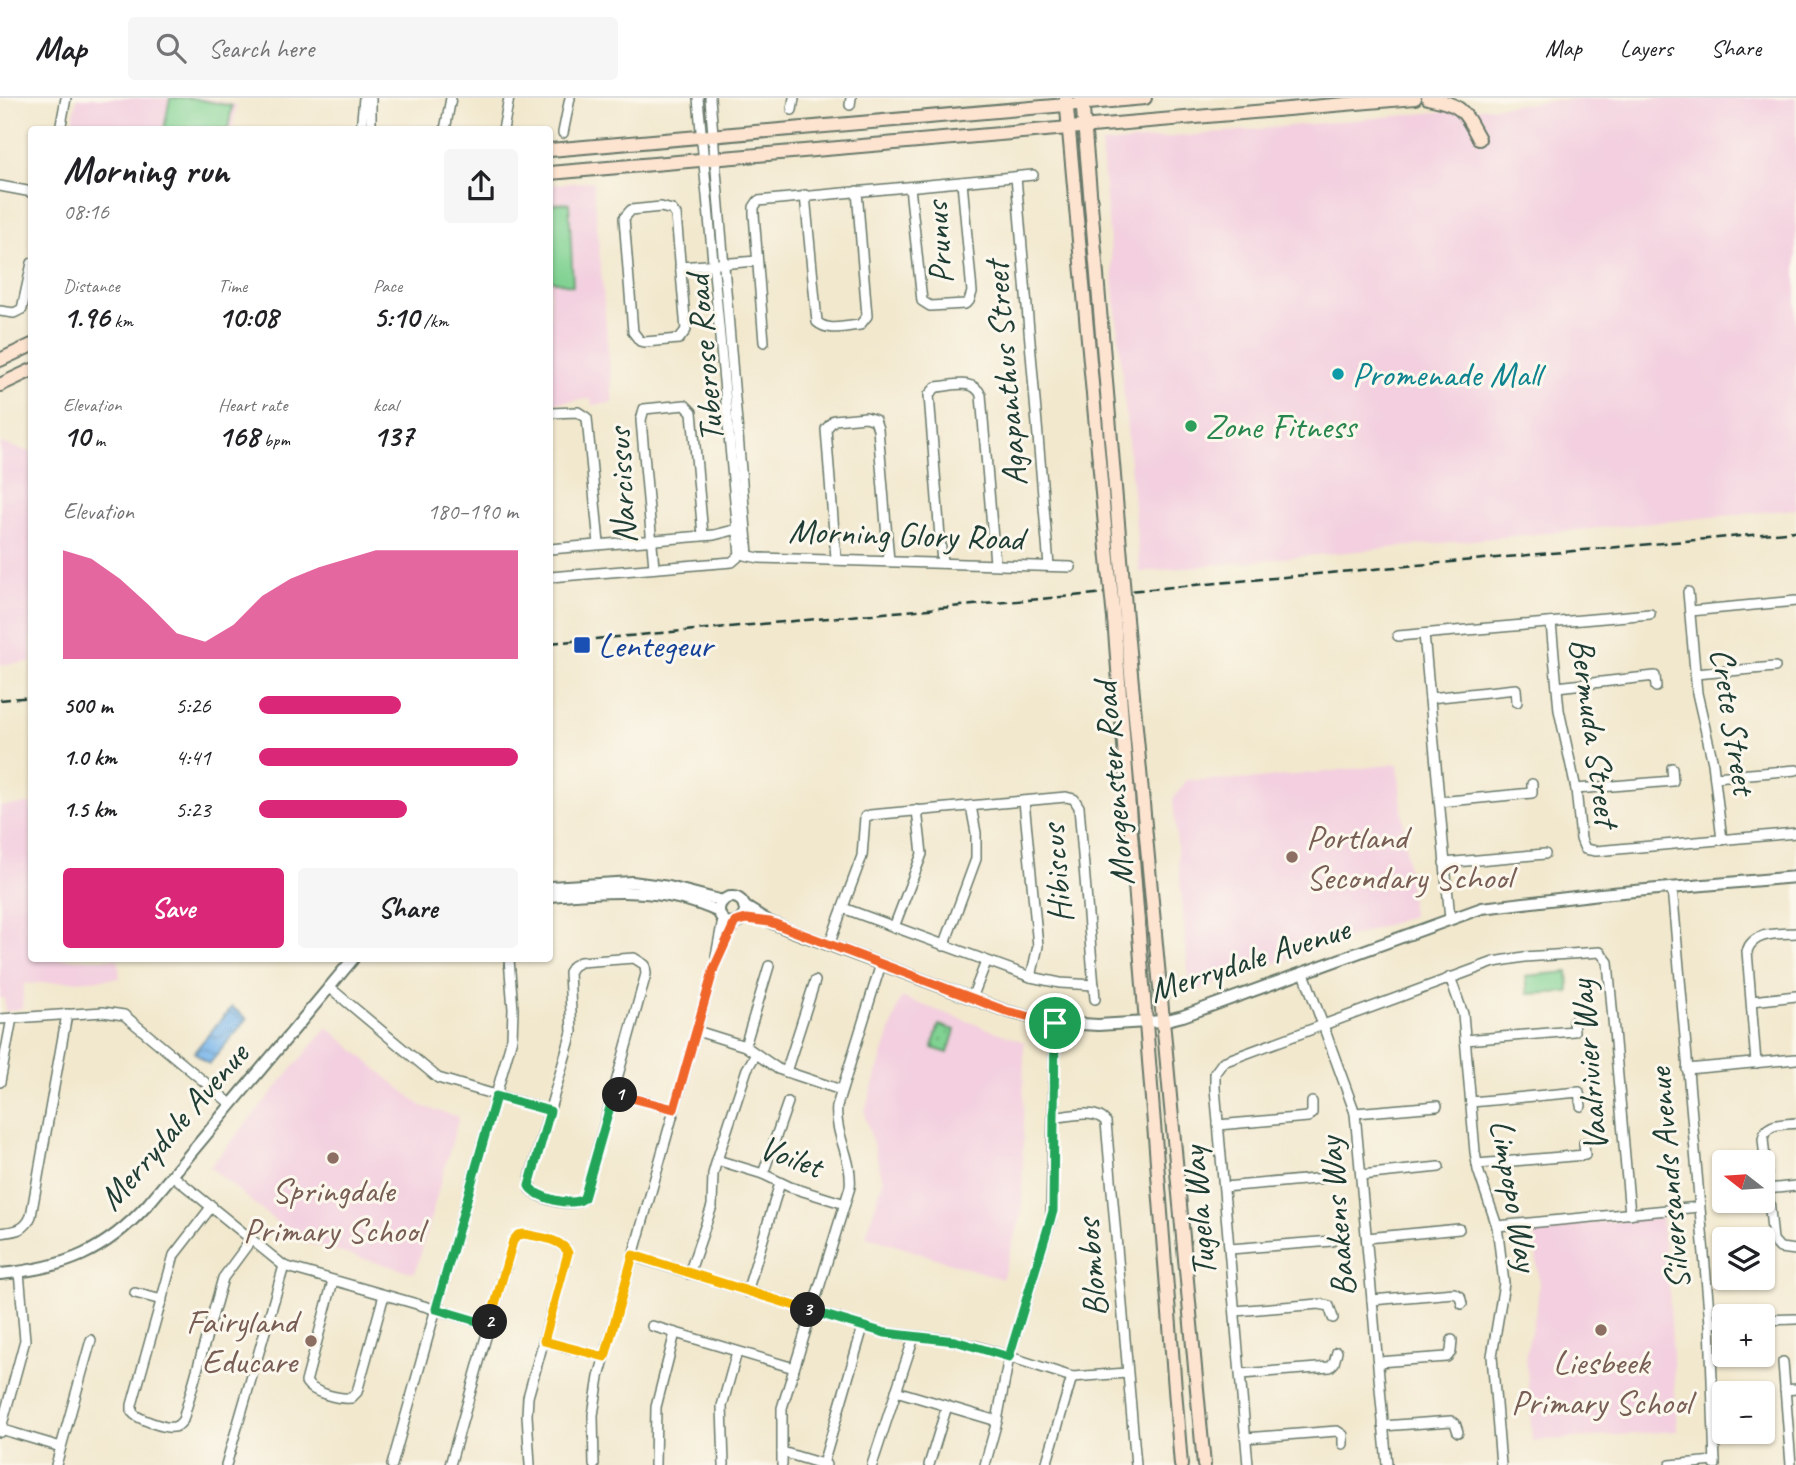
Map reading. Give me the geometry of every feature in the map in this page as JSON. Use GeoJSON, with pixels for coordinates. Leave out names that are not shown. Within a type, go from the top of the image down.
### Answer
{"type":"FeatureCollection","features":[{"type":"Feature","properties":{"kind":"main road"},"geometry":{"type":"LineString","coordinates":[[553,150],[1066,101],[1144,98]]}},
{"type":"Feature","properties":{"kind":"main road"},"geometry":{"type":"LineString","coordinates":[[553,173],[1415,98]]}},
{"type":"Feature","properties":{"kind":"main road"},"geometry":{"type":"LineString","coordinates":[[1428,98],[1451,103],[1465,113],[1479,139]]}},
{"type":"Feature","properties":{"kind":"main road","name":"Morgenster Road"},"geometry":{"type":"LineString","coordinates":[[1066,101],[1116,570]]}},
{"type":"Feature","properties":{"kind":"main road","name":"Morgenster Road"},"geometry":{"type":"LineString","coordinates":[[1082,101],[1120,619],[1145,1023],[1181,1465]]}},
{"type":"Feature","properties":{"kind":"main road"},"geometry":{"type":"LineString","coordinates":[[0,360],[28,347]]}},
{"type":"Feature","properties":{"kind":"main road"},"geometry":{"type":"LineString","coordinates":[[0,385],[28,372]]}},
{"type":"Feature","properties":{"kind":"main road","name":"Morgenster Road"},"geometry":{"type":"LineString","coordinates":[[1120,619],[1163,1021],[1204,1465]]}},
{"type":"Feature","properties":{"kind":"street"},"geometry":{"type":"LineString","coordinates":[[62,126],[66,98]]}},
{"type":"Feature","properties":{"kind":"street"},"geometry":{"type":"LineString","coordinates":[[361,126],[364,98]]}},
{"type":"Feature","properties":{"kind":"street"},"geometry":{"type":"LineString","coordinates":[[371,98],[371,126]]}},
{"type":"Feature","properties":{"kind":"street"},"geometry":{"type":"LineString","coordinates":[[446,126],[451,98]]}},
{"type":"Feature","properties":{"kind":"street"},"geometry":{"type":"LineString","coordinates":[[504,126],[509,98]]}},
{"type":"Feature","properties":{"kind":"street"},"geometry":{"type":"LineString","coordinates":[[563,133],[570,98]]}},
{"type":"Feature","properties":{"kind":"street"},"geometry":{"type":"LineString","coordinates":[[698,98],[708,137]]}},
{"type":"Feature","properties":{"kind":"street"},"geometry":{"type":"LineString","coordinates":[[709,159],[710,98]]}},
{"type":"Feature","properties":{"kind":"street"},"geometry":{"type":"LineString","coordinates":[[792,110],[794,98]]}},
{"type":"Feature","properties":{"kind":"street","name":"Tuberose Road"},"geometry":{"type":"LineString","coordinates":[[709,159],[724,262],[744,555]]}},
{"type":"Feature","properties":{"kind":"street","name":"Tuberose Road"},"geometry":{"type":"LineString","coordinates":[[709,159],[712,263],[742,528]]}},
{"type":"Feature","properties":{"kind":"street"},"geometry":{"type":"LineString","coordinates":[[764,342],[754,214],[756,202],[762,199],[1033,175]]}},
{"type":"Feature","properties":{"kind":"street","name":"Agapanthus Street"},"geometry":{"type":"LineString","coordinates":[[1016,177],[1049,566]]}},
{"type":"Feature","properties":{"kind":"street","name":"Prunus"},"geometry":{"type":"LineString","coordinates":[[910,187],[922,301],[930,306],[965,304],[972,292],[962,182]]}},
{"type":"Feature","properties":{"kind":"street"},"geometry":{"type":"LineString","coordinates":[[0,186],[28,191]]}},
{"type":"Feature","properties":{"kind":"street"},"geometry":{"type":"LineString","coordinates":[[805,195],[815,313],[817,322],[828,328],[860,325],[867,316],[857,191]]}},
{"type":"Feature","properties":{"kind":"street"},"geometry":{"type":"LineString","coordinates":[[662,207],[673,210],[676,215],[680,267],[686,324],[683,337],[678,340],[640,341],[633,332],[624,223],[626,213],[631,210],[662,207]]}},
{"type":"Feature","properties":{"kind":"street"},"geometry":{"type":"LineString","coordinates":[[680,267],[757,261]]}},
{"type":"Feature","properties":{"kind":"street"},"geometry":{"type":"LineString","coordinates":[[0,311],[14,313],[22,309],[28,281]]}},
{"type":"Feature","properties":{"kind":"street"},"geometry":{"type":"LineString","coordinates":[[942,563],[929,395],[936,387],[970,384],[977,387],[981,395],[995,563]]}},
{"type":"Feature","properties":{"kind":"street","name":"Narcissus"},"geometry":{"type":"LineString","coordinates":[[654,567],[641,420],[644,409],[685,405],[692,412],[703,535]]}},
{"type":"Feature","properties":{"kind":"street"},"geometry":{"type":"LineString","coordinates":[[553,413],[578,412],[587,418],[599,544]]}},
{"type":"Feature","properties":{"kind":"street"},"geometry":{"type":"LineString","coordinates":[[836,558],[826,429],[834,420],[866,417],[874,420],[878,429],[889,561]]}},
{"type":"Feature","properties":{"kind":"street"},"geometry":{"type":"LineString","coordinates":[[553,549],[729,533],[742,528]]}},
{"type":"Feature","properties":{"kind":"street","name":"Morning Glory Road"},"geometry":{"type":"LineString","coordinates":[[553,576],[732,562],[744,555],[758,558],[836,558],[1071,567]]}},
{"type":"Feature","properties":{"kind":"street","name":"Crete Street"},"geometry":{"type":"LineString","coordinates":[[1688,593],[1695,674],[1714,777],[1722,840]]}},
{"type":"Feature","properties":{"kind":"street"},"geometry":{"type":"LineString","coordinates":[[1690,611],[1796,601]]}},
{"type":"Feature","properties":{"kind":"street"},"geometry":{"type":"LineString","coordinates":[[1398,636],[1650,614]]}},
{"type":"Feature","properties":{"kind":"street","name":"Bermuda Street"},"geometry":{"type":"LineString","coordinates":[[1551,623],[1561,720],[1576,789],[1581,839],[1585,849],[1596,851],[1722,840]]}},
{"type":"Feature","properties":{"kind":"street"},"geometry":{"type":"LineString","coordinates":[[1424,634],[1450,919]]}},
{"type":"Feature","properties":{"kind":"street"},"geometry":{"type":"LineString","coordinates":[[1695,674],[1775,667]]}},
{"type":"Feature","properties":{"kind":"street"},"geometry":{"type":"LineString","coordinates":[[1557,687],[1655,676],[1656,687]]}},
{"type":"Feature","properties":{"kind":"street"},"geometry":{"type":"LineString","coordinates":[[1430,698],[1516,689],[1517,702]]}},
{"type":"Feature","properties":{"kind":"street"},"geometry":{"type":"LineString","coordinates":[[1576,789],[1673,781],[1672,768]]}},
{"type":"Feature","properties":{"kind":"street"},"geometry":{"type":"LineString","coordinates":[[1714,777],[1796,770]]}},
{"type":"Feature","properties":{"kind":"street"},"geometry":{"type":"LineString","coordinates":[[1439,802],[1532,793],[1532,784]]}},
{"type":"Feature","properties":{"kind":"street","name":"Hibiscus"},"geometry":{"type":"LineString","coordinates":[[829,945],[862,856],[865,817],[1066,797],[1074,799],[1079,807],[1094,985],[1060,983],[1031,977],[843,908]]}},
{"type":"Feature","properties":{"kind":"street"},"geometry":{"type":"LineString","coordinates":[[1024,802],[1038,946],[1031,977]]}},
{"type":"Feature","properties":{"kind":"street"},"geometry":{"type":"LineString","coordinates":[[944,946],[976,859],[976,833],[971,806]]}},
{"type":"Feature","properties":{"kind":"street"},"geometry":{"type":"LineString","coordinates":[[894,928],[922,854],[917,810]]}},
{"type":"Feature","properties":{"kind":"street"},"geometry":{"type":"LineString","coordinates":[[1722,840],[1796,833]]}},
{"type":"Feature","properties":{"kind":"street"},"geometry":{"type":"LineString","coordinates":[[1444,863],[1545,854]]}},
{"type":"Feature","properties":{"kind":"street","name":"Merrydale Avenue"},"geometry":{"type":"LineString","coordinates":[[728,915],[733,897],[770,922],[1019,1015],[1055,1023],[1098,1025],[1163,1021],[1202,1010],[1498,904],[1796,877]]}},
{"type":"Feature","properties":{"kind":"street","name":"Merrydale Avenue"},"geometry":{"type":"LineString","coordinates":[[553,887],[669,895],[728,915],[770,922]]}},
{"type":"Feature","properties":{"kind":"street","name":"Silversands Avenue"},"geometry":{"type":"LineString","coordinates":[[1672,887],[1710,1323],[1715,1463]]}},
{"type":"Feature","properties":{"kind":"street","name":"Merrydale Avenue"},"geometry":{"type":"LineString","coordinates":[[553,895],[597,888]]}},
{"type":"Feature","properties":{"kind":"street"},"geometry":{"type":"LineString","coordinates":[[594,1465],[593,1415],[605,1357],[728,915],[744,906]]}},
{"type":"Feature","properties":{"kind":"street"},"geometry":{"type":"LineString","coordinates":[[1756,1063],[1747,951],[1751,941],[1763,936],[1796,933]]}},
{"type":"Feature","properties":{"kind":"street","name":"Vaalrivier Way"},"geometry":{"type":"LineString","coordinates":[[1323,1025],[1506,958],[1595,951],[1605,956],[1608,962],[1630,1214]]}},
{"type":"Feature","properties":{"kind":"street"},"geometry":{"type":"LineString","coordinates":[[634,958],[643,962],[646,974],[614,1093],[586,1194],[577,1203],[536,1194],[530,1189],[530,1179],[550,1111],[572,1032],[571,969],[580,962],[634,958]]}},
{"type":"Feature","properties":{"kind":"street","name":"Merrydale Avenue"},"geometry":{"type":"LineString","coordinates":[[0,1274],[58,1265],[99,1247],[120,1233],[140,1213],[350,962]]}},
{"type":"Feature","properties":{"kind":"street"},"geometry":{"type":"LineString","coordinates":[[392,1465],[513,1030],[509,962]]}},
{"type":"Feature","properties":{"kind":"street"},"geometry":{"type":"LineString","coordinates":[[972,998],[986,962]]}},
{"type":"Feature","properties":{"kind":"street"},"geometry":{"type":"LineString","coordinates":[[782,1465],[782,1408],[850,1187],[851,1174],[837,1124],[836,1106],[881,964]]}},
{"type":"Feature","properties":{"kind":"street"},"geometry":{"type":"LineString","coordinates":[[745,1046],[769,966]]}},
{"type":"Feature","properties":{"kind":"street","name":"Baakens Way"},"geometry":{"type":"LineString","coordinates":[[1304,973],[1355,1113],[1387,1465]]}},
{"type":"Feature","properties":{"kind":"street","name":"Limpopo Way"},"geometry":{"type":"LineString","coordinates":[[1450,977],[1461,1006],[1477,1164],[1497,1226],[1504,1286],[1492,1356],[1501,1465]]}},
{"type":"Feature","properties":{"kind":"street"},"geometry":{"type":"LineString","coordinates":[[786,1072],[815,981]]}},
{"type":"Feature","properties":{"kind":"street"},"geometry":{"type":"LineString","coordinates":[[1094,985],[1095,999]]}},
{"type":"Feature","properties":{"kind":"street"},"geometry":{"type":"LineString","coordinates":[[329,987],[438,1077],[550,1111]]}},
{"type":"Feature","properties":{"kind":"street"},"geometry":{"type":"LineString","coordinates":[[1752,1000],[1796,996]]}},
{"type":"Feature","properties":{"kind":"street"},"geometry":{"type":"LineString","coordinates":[[0,1018],[110,1012],[124,1015],[231,1104]]}},
{"type":"Feature","properties":{"kind":"street"},"geometry":{"type":"LineString","coordinates":[[0,1233],[20,1231],[31,1216],[67,1014]]}},
{"type":"Feature","properties":{"kind":"street"},"geometry":{"type":"LineString","coordinates":[[0,1082],[12,1018]]}},
{"type":"Feature","properties":{"kind":"street"},"geometry":{"type":"LineString","coordinates":[[1465,1040],[1574,1031],[1573,1021]]}},
{"type":"Feature","properties":{"kind":"street"},"geometry":{"type":"LineString","coordinates":[[985,1465],[998,1421],[1009,1357],[1051,1219],[1055,1023]]}},
{"type":"Feature","properties":{"kind":"street","name":"Tugela Way"},"geometry":{"type":"LineString","coordinates":[[1248,1465],[1214,1077],[1221,1064],[1323,1025]]}},
{"type":"Feature","properties":{"kind":"street"},"geometry":{"type":"LineString","coordinates":[[697,1031],[745,1046],[771,1065],[786,1072],[841,1090]]}},
{"type":"Feature","properties":{"kind":"street"},"geometry":{"type":"LineString","coordinates":[[689,1274],[712,1206],[713,1174],[717,1160],[743,1079],[756,1054]]}},
{"type":"Feature","properties":{"kind":"street"},"geometry":{"type":"LineString","coordinates":[[1687,1069],[1796,1059]]}},
{"type":"Feature","properties":{"kind":"street"},"geometry":{"type":"LineString","coordinates":[[1471,1102],[1579,1092],[1580,1106]]}},
{"type":"Feature","properties":{"kind":"street"},"geometry":{"type":"LineString","coordinates":[[614,1093],[674,1109]]}},
{"type":"Feature","properties":{"kind":"street"},"geometry":{"type":"LineString","coordinates":[[763,1174],[788,1102]]}},
{"type":"Feature","properties":{"kind":"street"},"geometry":{"type":"LineString","coordinates":[[1218,1125],[1308,1117],[1312,1113],[1312,1102]]}},
{"type":"Feature","properties":{"kind":"street"},"geometry":{"type":"LineString","coordinates":[[1355,1113],[1437,1106]]}},
{"type":"Feature","properties":{"kind":"street","name":"Blombos"},"geometry":{"type":"LineString","coordinates":[[1053,1118],[1094,1114],[1101,1116],[1106,1122],[1136,1465]]}},
{"type":"Feature","properties":{"kind":"street"},"geometry":{"type":"LineString","coordinates":[[1764,1150],[1765,1131],[1772,1126],[1796,1123]]}},
{"type":"Feature","properties":{"kind":"street"},"geometry":{"type":"LineString","coordinates":[[1477,1164],[1585,1155],[1584,1143]]}},
{"type":"Feature","properties":{"kind":"street","name":"Voilet"},"geometry":{"type":"LineString","coordinates":[[717,1160],[845,1204]]}},
{"type":"Feature","properties":{"kind":"street"},"geometry":{"type":"LineString","coordinates":[[1361,1175],[1439,1167]]}},
{"type":"Feature","properties":{"kind":"street"},"geometry":{"type":"LineString","coordinates":[[172,1175],[284,1266],[490,1325]]}},
{"type":"Feature","properties":{"kind":"street"},"geometry":{"type":"LineString","coordinates":[[1224,1186],[1326,1178]]}},
{"type":"Feature","properties":{"kind":"street"},"geometry":{"type":"LineString","coordinates":[[747,1292],[780,1183]]}},
{"type":"Feature","properties":{"kind":"street"},"geometry":{"type":"LineString","coordinates":[[1775,1188],[1796,1186]]}},
{"type":"Feature","properties":{"kind":"street"},"geometry":{"type":"LineString","coordinates":[[212,1206],[177,1249],[132,1409],[137,1418],[171,1428],[183,1420],[223,1278],[251,1240]]}},
{"type":"Feature","properties":{"kind":"street"},"geometry":{"type":"LineString","coordinates":[[1497,1226],[1699,1207]]}},
{"type":"Feature","properties":{"kind":"street"},"geometry":{"type":"LineString","coordinates":[[1770,1213],[1773,1240],[1780,1248],[1796,1250]]}},
{"type":"Feature","properties":{"kind":"street"},"geometry":{"type":"LineString","coordinates":[[1367,1238],[1459,1229]]}},
{"type":"Feature","properties":{"kind":"street"},"geometry":{"type":"LineString","coordinates":[[450,1465],[516,1236],[524,1234],[561,1244],[567,1248],[568,1256],[527,1403],[530,1465]]}},
{"type":"Feature","properties":{"kind":"street"},"geometry":{"type":"LineString","coordinates":[[1230,1249],[1332,1241]]}},
{"type":"Feature","properties":{"kind":"street"},"geometry":{"type":"LineString","coordinates":[[633,1255],[863,1327],[914,1337],[955,1341],[1072,1377],[1127,1373]]}},
{"type":"Feature","properties":{"kind":"street"},"geometry":{"type":"LineString","coordinates":[[226,1465],[284,1266]]}},
{"type":"Feature","properties":{"kind":"street"},"geometry":{"type":"LineString","coordinates":[[19,1272],[25,1340],[0,1430],[61,1447]]}},
{"type":"Feature","properties":{"kind":"street"},"geometry":{"type":"LineString","coordinates":[[333,1281],[306,1382],[311,1389],[344,1398],[351,1398],[356,1392],[384,1295]]}},
{"type":"Feature","properties":{"kind":"street"},"geometry":{"type":"LineString","coordinates":[[135,1293],[162,1300]]}},
{"type":"Feature","properties":{"kind":"street"},"geometry":{"type":"LineString","coordinates":[[1372,1300],[1454,1293],[1460,1296],[1462,1304]]}},
{"type":"Feature","properties":{"kind":"street"},"geometry":{"type":"LineString","coordinates":[[1235,1311],[1319,1304],[1329,1307],[1333,1318]]}},
{"type":"Feature","properties":{"kind":"street"},"geometry":{"type":"LineString","coordinates":[[1775,1320],[1796,1319]]}},
{"type":"Feature","properties":{"kind":"street"},"geometry":{"type":"LineString","coordinates":[[652,1326],[794,1368]]}},
{"type":"Feature","properties":{"kind":"street"},"geometry":{"type":"LineString","coordinates":[[782,1452],[824,1464],[863,1327]]}},
{"type":"Feature","properties":{"kind":"street"},"geometry":{"type":"LineString","coordinates":[[655,1465],[656,1407],[675,1333]]}},
{"type":"Feature","properties":{"kind":"street"},"geometry":{"type":"LineString","coordinates":[[872,1465],[914,1337]]}},
{"type":"Feature","properties":{"kind":"street"},"geometry":{"type":"LineString","coordinates":[[56,1465],[91,1340]]}},
{"type":"Feature","properties":{"kind":"street"},"geometry":{"type":"LineString","coordinates":[[1378,1362],[1447,1357],[1451,1352],[1452,1340]]}},
{"type":"Feature","properties":{"kind":"street"},"geometry":{"type":"LineString","coordinates":[[544,1341],[605,1357]]}},
{"type":"Feature","properties":{"kind":"street"},"geometry":{"type":"LineString","coordinates":[[724,1465],[722,1406],[737,1352]]}},
{"type":"Feature","properties":{"kind":"street"},"geometry":{"type":"LineString","coordinates":[[1241,1374],[1330,1367],[1337,1352]]}},
{"type":"Feature","properties":{"kind":"street"},"geometry":{"type":"LineString","coordinates":[[1783,1362],[1793,1452],[1791,1465]]}},
{"type":"Feature","properties":{"kind":"street"},"geometry":{"type":"LineString","coordinates":[[1046,1465],[1072,1377]]}},
{"type":"Feature","properties":{"kind":"street"},"geometry":{"type":"LineString","coordinates":[[1785,1390],[1796,1389]]}},
{"type":"Feature","properties":{"kind":"street"},"geometry":{"type":"LineString","coordinates":[[896,1391],[998,1421]]}},
{"type":"Feature","properties":{"kind":"street"},"geometry":{"type":"LineString","coordinates":[[929,1465],[947,1406]]}},
{"type":"Feature","properties":{"kind":"street"},"geometry":{"type":"LineString","coordinates":[[1383,1426],[1451,1421],[1457,1425],[1458,1432]]}},
{"type":"Feature","properties":{"kind":"street"},"geometry":{"type":"LineString","coordinates":[[1246,1438],[1337,1431],[1343,1434],[1343,1444]]}},
{"type":"Feature","properties":{"kind":"street"},"geometry":{"type":"LineString","coordinates":[[1670,1465],[1715,1463]]}},
{"type":"Feature","properties":{"kind":"shaded area"},"geometry":{"type":"Polygon","coordinates":[[[77,98],[205,98],[237,105],[233,126],[72,126],[77,98]]]}},
{"type":"Feature","properties":{"kind":"shaded area"},"geometry":{"type":"Polygon","coordinates":[[[1584,98],[1796,98],[1796,509],[1140,572],[1101,144],[1584,98]]]}},
{"type":"Feature","properties":{"kind":"shaded area"},"geometry":{"type":"Polygon","coordinates":[[[593,181],[613,403],[592,405],[591,399],[553,403],[553,185],[593,181]]]}},
{"type":"Feature","properties":{"kind":"shaded area"},"geometry":{"type":"Polygon","coordinates":[[[0,443],[28,451],[28,662],[0,665],[0,443]]]}},
{"type":"Feature","properties":{"kind":"shaded area","name":"Portland Secondary School"},"geometry":{"type":"Polygon","coordinates":[[[1398,764],[1412,916],[1190,993],[1173,799],[1187,780],[1257,779],[1398,764]]]}},
{"type":"Feature","properties":{"kind":"shaded area"},"geometry":{"type":"Polygon","coordinates":[[[28,804],[28,962],[118,962],[120,978],[24,984],[22,1008],[5,1012],[4,998],[0,998],[0,806],[28,804]]]}},
{"type":"Feature","properties":{"kind":"shaded area"},"geometry":{"type":"Polygon","coordinates":[[[901,997],[1024,1042],[1022,1213],[1002,1279],[866,1236],[883,1180],[865,1110],[901,997]]]}},
{"type":"Feature","properties":{"kind":"shaded area","name":"Springdale Primary School"},"geometry":{"type":"Polygon","coordinates":[[[327,1027],[421,1106],[459,1117],[415,1273],[299,1241],[210,1167],[327,1027]]]}},
{"type":"Feature","properties":{"kind":"shaded area","name":"Liesbeek Primary School"},"geometry":{"type":"Polygon","coordinates":[[[1661,1217],[1669,1286],[1677,1431],[1532,1441],[1526,1353],[1539,1286],[1534,1228],[1661,1217]]]}},
{"type":"Feature","properties":{"kind":"green space"},"geometry":{"type":"Polygon","coordinates":[[[170,98],[191,98],[232,106],[229,126],[165,126],[170,98]]]}},
{"type":"Feature","properties":{"kind":"green space"},"geometry":{"type":"Polygon","coordinates":[[[569,203],[573,286],[553,281],[553,204],[569,203]]]}},
{"type":"Feature","properties":{"kind":"green space"},"geometry":{"type":"Polygon","coordinates":[[[1568,972],[1569,992],[1528,994],[1526,976],[1568,972]]]}},
{"type":"Feature","properties":{"kind":"green space"},"geometry":{"type":"Polygon","coordinates":[[[939,1025],[955,1030],[948,1053],[932,1048],[939,1025]]]}},
{"type":"Feature","properties":{"kind":"water"},"geometry":{"type":"Polygon","coordinates":[[[232,1007],[247,1019],[209,1064],[194,1052],[232,1007]]]}},
{"type":"Feature","properties":{"kind":"railway"},"geometry":{"type":"LineString","coordinates":[[553,643],[1796,531]]}},
{"type":"Feature","properties":{"kind":"railway"},"geometry":{"type":"LineString","coordinates":[[0,700],[28,697]]}},
{"type":"Feature","properties":{"kind":"place","name":"Promenade Mall"},"geometry":{"type":"Point","coordinates":[1338,374]}},
{"type":"Feature","properties":{"kind":"place","name":"Zone Fitness"},"geometry":{"type":"Point","coordinates":[1191,426]}},
{"type":"Feature","properties":{"kind":"place","name":"Lentegeur"},"geometry":{"type":"Point","coordinates":[582,645]}},
{"type":"Feature","properties":{"kind":"place","name":"Portland Secondary School"},"geometry":{"type":"Point","coordinates":[1292,857]}},
{"type":"Feature","properties":{"kind":"place","name":"Springdale Primary School"},"geometry":{"type":"Point","coordinates":[333,1158]}},
{"type":"Feature","properties":{"kind":"place","name":"Liesbeek Primary School"},"geometry":{"type":"Point","coordinates":[1601,1330]}},
{"type":"Feature","properties":{"kind":"place","name":"Fairyland Educare"},"geometry":{"type":"Point","coordinates":[311,1341]}},
{"type":"Feature","properties":{"kind":"route"},"geometry":{"type":"LineString","coordinates":[[746,919],[770,922],[1006,1011],[1055,1023],[1053,1211],[1009,1357],[955,1341],[885,1333],[633,1255],[605,1357],[544,1341],[568,1253],[564,1245],[524,1234],[516,1236],[513,1241],[490,1325],[436,1309],[496,1096],[550,1111],[529,1186],[536,1194],[573,1204],[580,1202],[586,1194],[614,1093],[674,1109],[714,968],[735,922],[746,919]]}}]}
